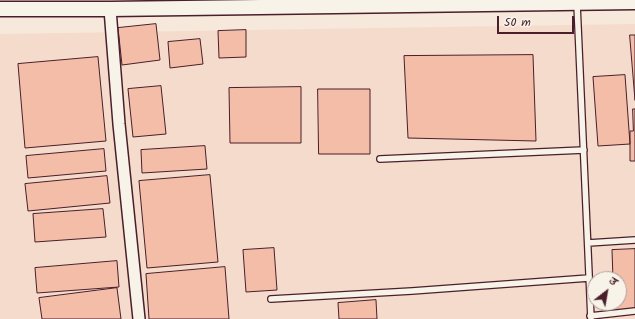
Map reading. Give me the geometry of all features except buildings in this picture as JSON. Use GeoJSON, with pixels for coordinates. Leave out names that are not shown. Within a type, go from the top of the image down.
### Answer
{"type":"FeatureCollection","features":[{"type":"Feature","properties":{"kind":"street"},"geometry":{"type":"LineString","coordinates":[[0,9],[110,9],[577,1],[635,2]]}},
{"type":"Feature","properties":{"kind":"street"},"geometry":{"type":"LineString","coordinates":[[110,9],[119,124],[139,319]]}},
{"type":"Feature","properties":{"kind":"lane"},"geometry":{"type":"LineString","coordinates":[[577,1],[589,271]]}},
{"type":"Feature","properties":{"kind":"lane"},"geometry":{"type":"LineString","coordinates":[[380,158],[584,150]]}},
{"type":"Feature","properties":{"kind":"lane"},"geometry":{"type":"LineString","coordinates":[[588,243],[635,240]]}},
{"type":"Feature","properties":{"kind":"lane"},"geometry":{"type":"LineString","coordinates":[[271,299],[587,278]]}},
{"type":"Feature","properties":{"kind":"lane"},"geometry":{"type":"LineString","coordinates":[[591,317],[635,311]]}},
{"type":"Feature","properties":{"kind":"shaded area"},"geometry":{"type":"Polygon","coordinates":[[[635,24],[635,319],[0,319],[0,34],[635,24]]]}}]}
